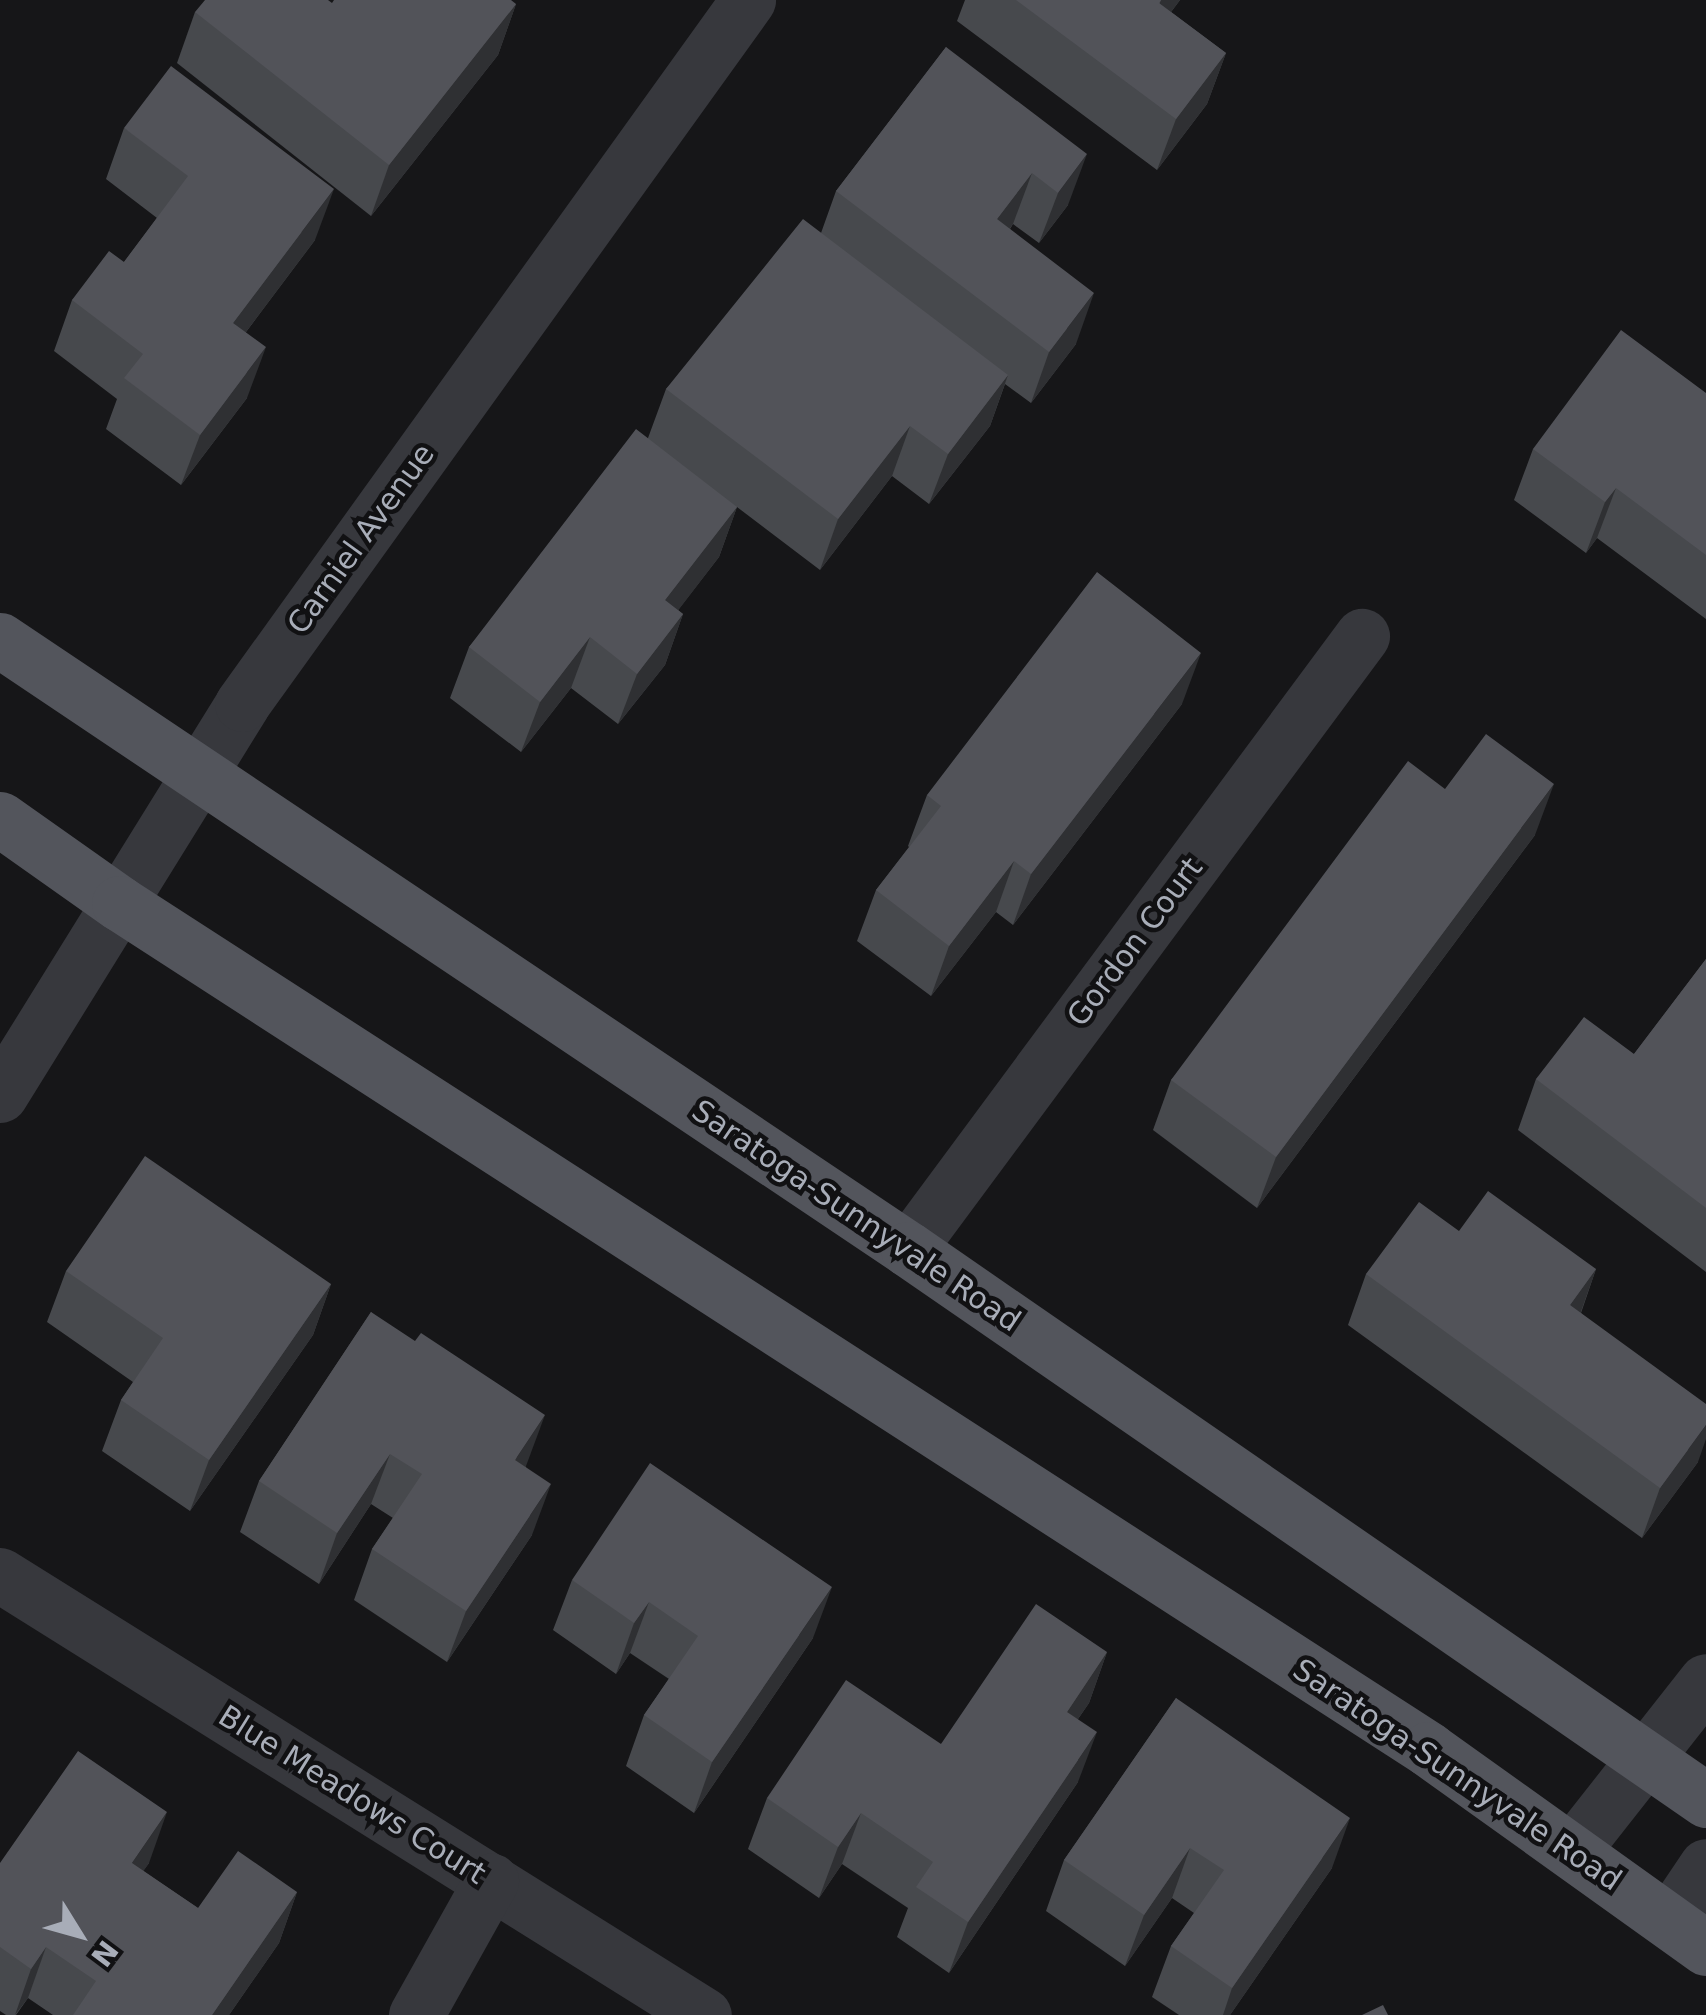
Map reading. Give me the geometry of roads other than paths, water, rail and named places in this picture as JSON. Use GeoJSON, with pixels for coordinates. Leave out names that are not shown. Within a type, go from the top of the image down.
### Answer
{"type":"FeatureCollection","features":[{"type":"Feature","properties":{"kind":"main road","name":"Saratoga-Sunnyvale Road"},"geometry":{"type":"LineString","coordinates":[[0,640],[197,776],[908,1249],[1706,1800]]}},
{"type":"Feature","properties":{"kind":"main road","name":"Saratoga-Sunnyvale Road"},"geometry":{"type":"LineString","coordinates":[[0,818],[119,903],[1411,1738],[1688,1934]]}},
{"type":"Feature","properties":{"kind":"street","name":"Carniel Avenue"},"geometry":{"type":"LineString","coordinates":[[0,1095],[197,776],[748,0]]}},
{"type":"Feature","properties":{"kind":"street","name":"Gordon Court"},"geometry":{"type":"LineString","coordinates":[[908,1249],[1362,636]]}},
{"type":"Feature","properties":{"kind":"street","name":"Blue Meadows Court"},"geometry":{"type":"LineString","coordinates":[[0,1575],[704,2015]]}},
{"type":"Feature","properties":{"kind":"street"},"geometry":{"type":"LineString","coordinates":[[1572,1851],[1706,1680]]}},
{"type":"Feature","properties":{"kind":"street"},"geometry":{"type":"LineString","coordinates":[[1688,1934],[1706,1866]]}},
{"type":"Feature","properties":{"kind":"street"},"geometry":{"type":"LineString","coordinates":[[416,2015],[491,1881]]}}]}
